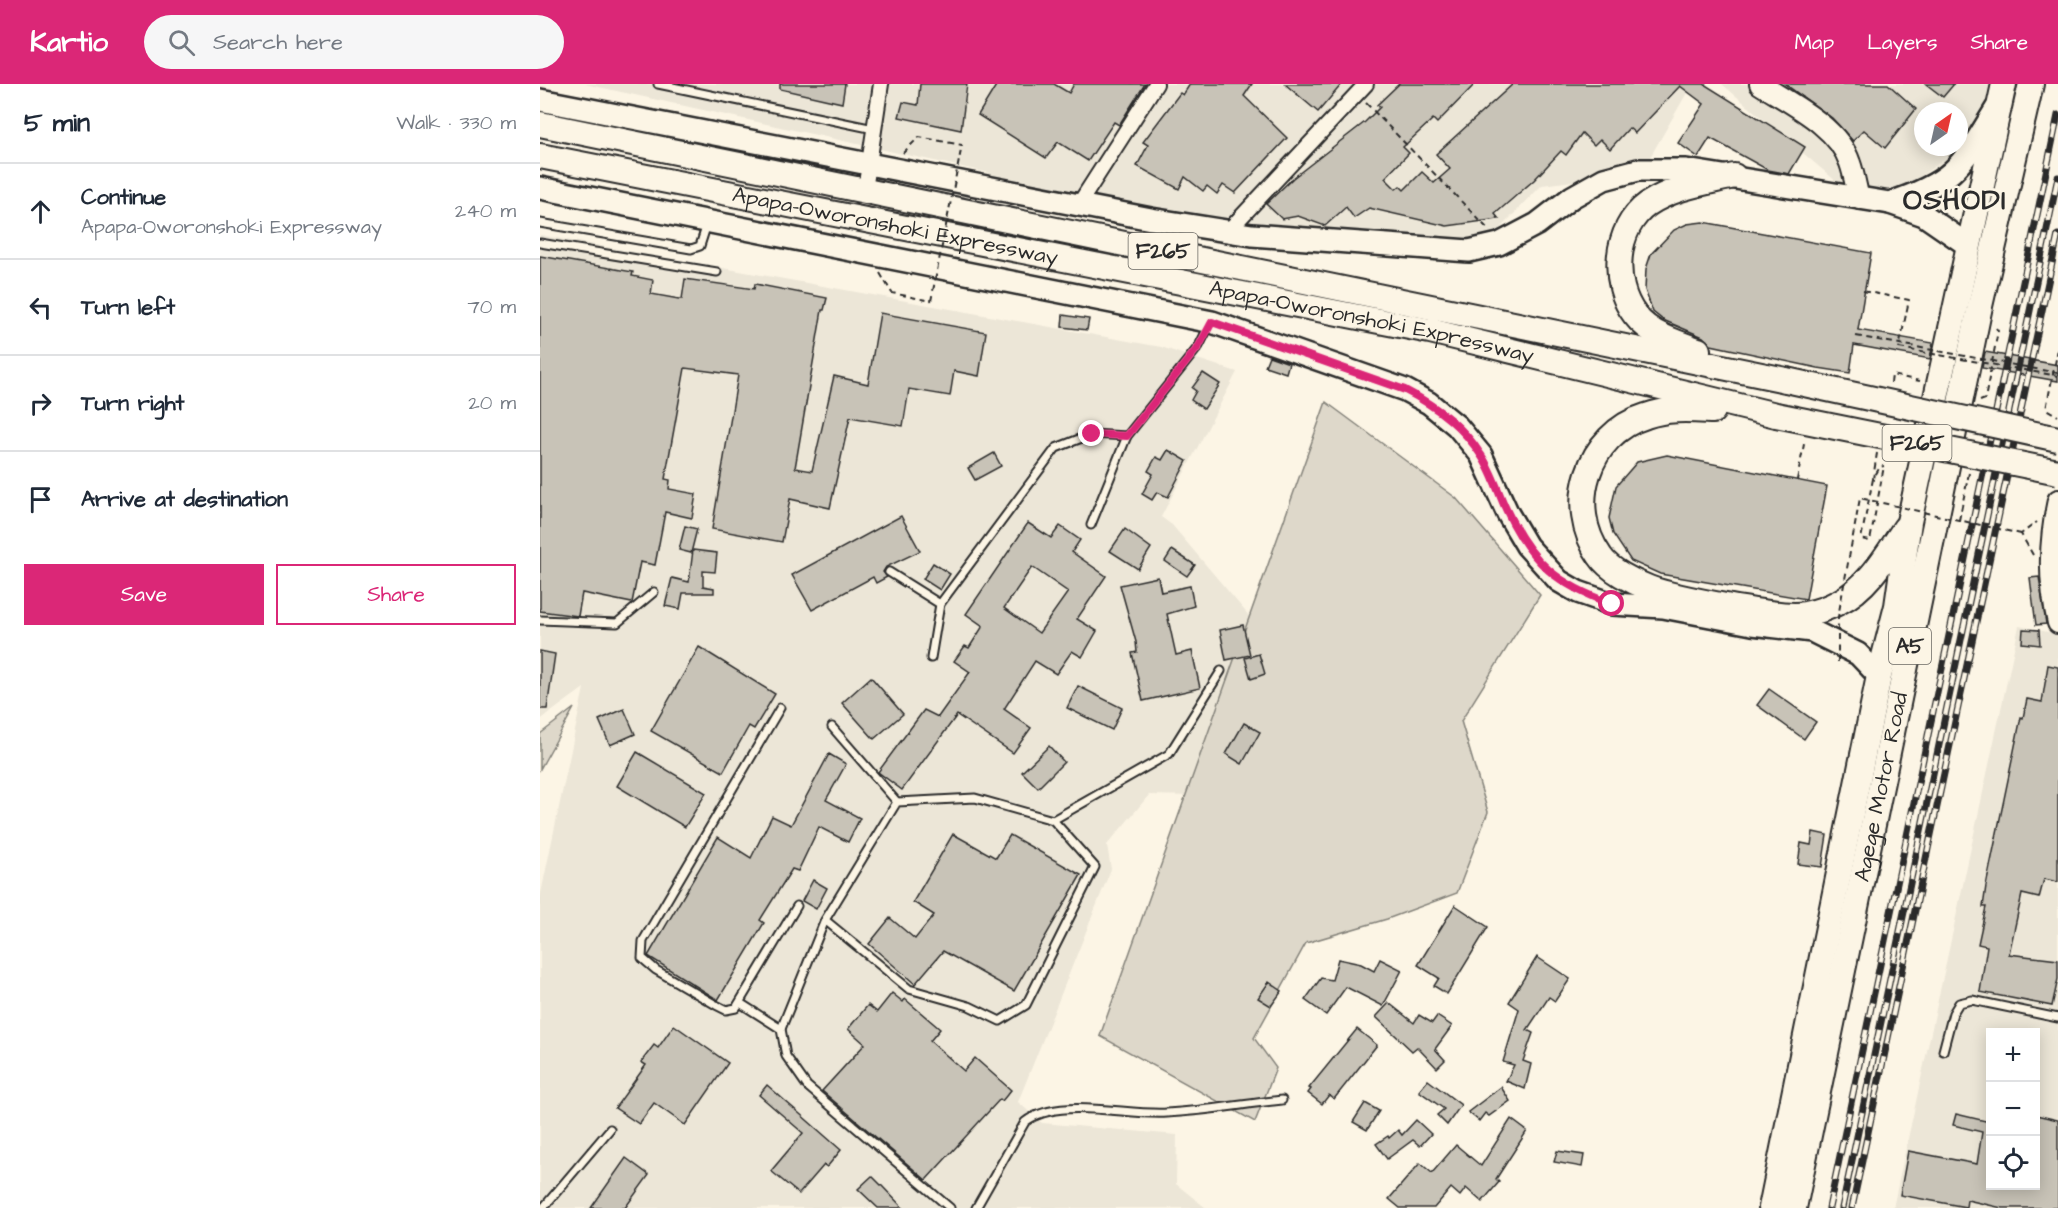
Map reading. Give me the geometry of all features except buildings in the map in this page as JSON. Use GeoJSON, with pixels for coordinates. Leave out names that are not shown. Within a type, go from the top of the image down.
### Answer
{"type":"FeatureCollection","features":[{"type":"Feature","properties":{"kind":"highway","name":"Agege Motor Road"},"geometry":{"type":"LineString","coordinates":[[1771,1208],[1831,971],[2031,84]]}},
{"type":"Feature","properties":{"kind":"highway","name":"Agege Motor Road"},"geometry":{"type":"LineString","coordinates":[[1794,1208],[1879,676],[1897,606],[1909,522],[2005,90]]}},
{"type":"Feature","properties":{"kind":"highway","name":"Apapa-Oworonshoki Expressway"},"geometry":{"type":"LineString","coordinates":[[540,124],[1786,380],[2058,439]]}},
{"type":"Feature","properties":{"kind":"highway","name":"Apapa-Oworonshoki Expressway"},"geometry":{"type":"LineString","coordinates":[[540,156],[1430,331],[1776,415],[2058,472]]}},
{"type":"Feature","properties":{"kind":"highway"},"geometry":{"type":"LineString","coordinates":[[1734,176],[1665,193],[1645,206],[1630,223],[1621,243],[1619,275],[1630,306],[1650,329],[1677,343],[1786,380]]}},
{"type":"Feature","properties":{"kind":"highway"},"geometry":{"type":"LineString","coordinates":[[1776,415],[1674,409],[1644,416],[1623,428],[1603,447],[1588,468],[1581,512],[1588,535],[1601,558],[1626,576],[1650,588],[1769,612],[1804,615],[1841,601],[1864,583],[1881,563],[1909,522]]}},
{"type":"Feature","properties":{"kind":"main road"},"geometry":{"type":"LineString","coordinates":[[1890,202],[1925,191],[1947,178],[1965,159],[2005,90]]}},
{"type":"Feature","properties":{"kind":"main road"},"geometry":{"type":"LineString","coordinates":[[540,100],[1228,231],[1469,251],[1499,244],[1537,224],[1572,197],[1604,179],[1638,170],[1686,170],[1734,176],[1859,199],[1890,202],[1924,215],[1969,246]]}},
{"type":"Feature","properties":{"kind":"main road","name":"Apapa-Oworonshoki Expressway"},"geometry":{"type":"LineString","coordinates":[[540,188],[1212,322],[1405,390],[1429,403],[1457,426],[1481,455],[1508,514],[1527,546],[1559,581],[1578,592],[1612,604],[1663,607],[1752,624],[1812,631],[1858,654],[1879,676]]}},
{"type":"Feature","properties":{"kind":"street"},"geometry":{"type":"LineString","coordinates":[[865,190],[882,84]]}},
{"type":"Feature","properties":{"kind":"street"},"geometry":{"type":"LineString","coordinates":[[1079,204],[1156,84]]}},
{"type":"Feature","properties":{"kind":"street"},"geometry":{"type":"LineString","coordinates":[[1760,84],[1809,115],[1839,142],[1850,161],[1859,199]]}},
{"type":"Feature","properties":{"kind":"street"},"geometry":{"type":"LineString","coordinates":[[1228,231],[1362,89]]}},
{"type":"Feature","properties":{"kind":"street"},"geometry":{"type":"LineString","coordinates":[[2058,500],[2052,530],[2050,589],[2058,622]]}},
{"type":"Feature","properties":{"kind":"lane"},"geometry":{"type":"LineString","coordinates":[[658,84],[874,129]]}},
{"type":"Feature","properties":{"kind":"lane"},"geometry":{"type":"LineString","coordinates":[[540,223],[691,249],[700,246],[704,240],[707,221]]}},
{"type":"Feature","properties":{"kind":"lane"},"geometry":{"type":"LineString","coordinates":[[540,243],[717,272]]}},
{"type":"Feature","properties":{"kind":"lane"},"geometry":{"type":"LineString","coordinates":[[1091,525],[1127,436],[1199,346],[1212,322]]}},
{"type":"Feature","properties":{"kind":"lane"},"geometry":{"type":"LineString","coordinates":[[931,658],[940,604],[1056,448],[1092,434],[1127,436]]}},
{"type":"Feature","properties":{"kind":"lane"},"geometry":{"type":"LineString","coordinates":[[889,572],[940,604]]}},
{"type":"Feature","properties":{"kind":"lane"},"geometry":{"type":"LineString","coordinates":[[540,620],[617,623],[654,592]]}},
{"type":"Feature","properties":{"kind":"lane"},"geometry":{"type":"LineString","coordinates":[[1053,820],[1169,754],[1221,671]]}},
{"type":"Feature","properties":{"kind":"lane"},"geometry":{"type":"LineString","coordinates":[[780,708],[641,948],[644,963],[716,1005],[731,1010],[740,1003],[797,906]]}},
{"type":"Feature","properties":{"kind":"lane"},"geometry":{"type":"LineString","coordinates":[[832,727],[897,802]]}},
{"type":"Feature","properties":{"kind":"lane"},"geometry":{"type":"LineString","coordinates":[[825,920],[909,989],[969,1005],[1000,1021],[1026,1005],[1095,867],[1053,820],[975,798],[897,802]]}},
{"type":"Feature","properties":{"kind":"lane"},"geometry":{"type":"LineString","coordinates":[[897,802],[825,920],[782,1029],[786,1056],[807,1086],[950,1208]]}},
{"type":"Feature","properties":{"kind":"lane"},"geometry":{"type":"LineString","coordinates":[[1943,1051],[1953,1013],[1959,1004],[1972,1000],[2058,1018]]}},
{"type":"Feature","properties":{"kind":"lane"},"geometry":{"type":"LineString","coordinates":[[740,1003],[782,1029]]}},
{"type":"Feature","properties":{"kind":"lane"},"geometry":{"type":"LineString","coordinates":[[976,1208],[1025,1122],[1039,1113],[1094,1110],[1165,1113],[1282,1100]]}},
{"type":"Feature","properties":{"kind":"lane"},"geometry":{"type":"LineString","coordinates":[[543,1208],[610,1129]]}},
{"type":"Feature","properties":{"kind":"path"},"geometry":{"type":"LineString","coordinates":[[1362,89],[1499,244]]}},
{"type":"Feature","properties":{"kind":"path"},"geometry":{"type":"LineString","coordinates":[[892,293],[931,301],[962,145],[919,137]]}},
{"type":"Feature","properties":{"kind":"path"},"geometry":{"type":"LineString","coordinates":[[1863,291],[1909,300],[1899,348],[2052,375],[2058,374]]}},
{"type":"Feature","properties":{"kind":"path"},"geometry":{"type":"LineString","coordinates":[[1985,399],[1998,331]]}},
{"type":"Feature","properties":{"kind":"path"},"geometry":{"type":"LineString","coordinates":[[1857,336],[2058,374]]}},
{"type":"Feature","properties":{"kind":"path"},"geometry":{"type":"LineString","coordinates":[[2058,349],[2046,410],[2058,416]]}},
{"type":"Feature","properties":{"kind":"path"},"geometry":{"type":"LineString","coordinates":[[1873,479],[1861,539],[1870,540],[1884,466]]}},
{"type":"Feature","properties":{"kind":"path"},"geometry":{"type":"LineString","coordinates":[[1959,520],[1967,483]]}},
{"type":"Feature","properties":{"kind":"path"},"geometry":{"type":"LineString","coordinates":[[1838,662],[1838,617],[1860,498],[2021,534]]}},
{"type":"Feature","properties":{"kind":"shaded area"},"geometry":{"type":"Polygon","coordinates":[[[585,84],[1692,84],[1645,166],[1618,175],[1542,185],[1477,252],[1336,244],[988,180],[989,173],[585,84]]]}},
{"type":"Feature","properties":{"kind":"shaded area"},"geometry":{"type":"Polygon","coordinates":[[[1722,84],[2005,84],[2002,119],[1968,143],[1968,102],[1914,102],[1914,156],[1949,156],[1871,211],[1722,84]]]}},
{"type":"Feature","properties":{"kind":"shaded area"},"geometry":{"type":"Polygon","coordinates":[[[540,235],[1161,347],[1237,372],[1161,517],[1172,525],[1267,637],[1194,796],[1149,795],[1107,845],[1111,869],[1018,1102],[1042,1123],[1177,1135],[1176,1184],[1206,1208],[540,1208],[540,898],[584,688],[540,720],[540,235]]]}},
{"type":"Feature","properties":{"kind":"shaded area"},"geometry":{"type":"Polygon","coordinates":[[[1326,402],[1456,498],[1540,595],[1461,721],[1488,812],[1457,893],[1387,919],[1306,943],[1254,1038],[1276,1068],[1255,1122],[1100,1036],[1326,402]]]}},
{"type":"Feature","properties":{"kind":"shaded area"},"geometry":{"type":"Polygon","coordinates":[[[2019,626],[2058,634],[2058,1208],[1893,1208],[2019,626]]]}},
{"type":"Feature","properties":{"kind":"shaded area"},"geometry":{"type":"Polygon","coordinates":[[[574,708],[540,769],[540,734],[574,708]]]}},
{"type":"Feature","properties":{"kind":"railway"},"geometry":{"type":"LineString","coordinates":[[1829,1208],[2058,115]]}},
{"type":"Feature","properties":{"kind":"railway"},"geometry":{"type":"LineString","coordinates":[[1842,1208],[2058,177]]}},
{"type":"Feature","properties":{"kind":"railway"},"geometry":{"type":"LineString","coordinates":[[1852,1208],[2058,235]]}},
{"type":"Feature","properties":{"kind":"district","name":"OSHODI"},"geometry":{"type":"Point","coordinates":[1955,200]}},
{"type":"Feature","properties":{"kind":"route"},"geometry":{"type":"LineString","coordinates":[[1092,434],[1127,436],[1199,346],[1212,322],[1405,390],[1429,403],[1457,426],[1481,455],[1508,514],[1527,546],[1545,566],[1559,581],[1578,592],[1612,604]]}}]}
